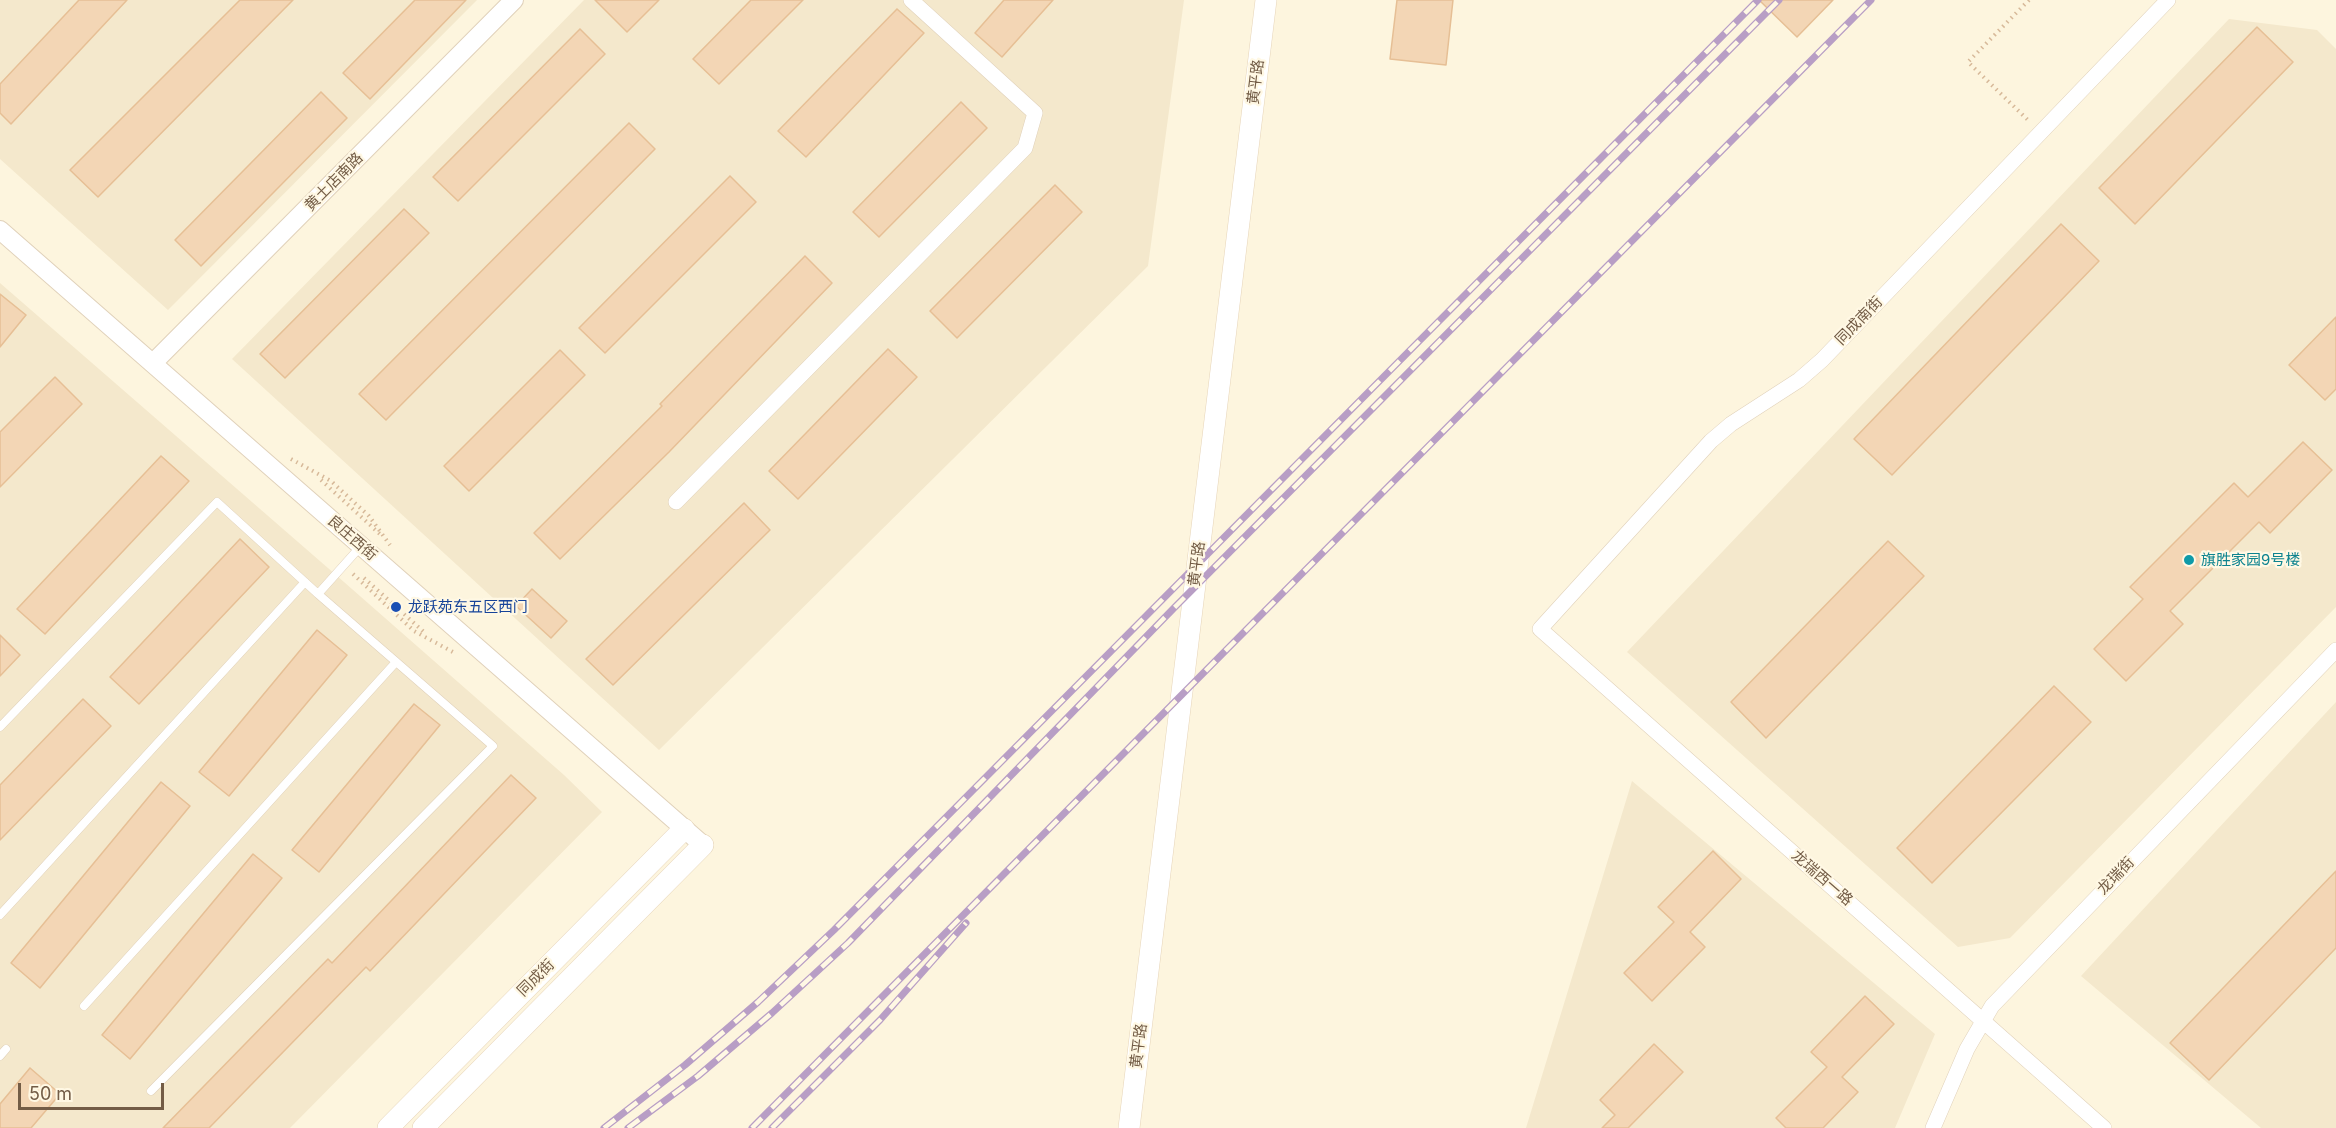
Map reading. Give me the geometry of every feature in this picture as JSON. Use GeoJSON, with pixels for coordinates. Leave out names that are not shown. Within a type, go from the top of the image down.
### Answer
{"type":"FeatureCollection","features":[{"type":"Feature","properties":{"kind":"main road","name":"黄平路"},"geometry":{"type":"LineString","coordinates":[[1129,1128],[1266,0]]}},
{"type":"Feature","properties":{"kind":"main road","name":"黄平路"},"geometry":{"type":"LineString","coordinates":[[1142,1128],[1279,0]]}},
{"type":"Feature","properties":{"kind":"main road","name":"同成街"},"geometry":{"type":"LineString","coordinates":[[388,1128],[684,829]]}},
{"type":"Feature","properties":{"kind":"main road","name":"同成街"},"geometry":{"type":"LineString","coordinates":[[423,1128],[703,845]]}},
{"type":"Feature","properties":{"kind":"street","name":"黄土店南路"},"geometry":{"type":"LineString","coordinates":[[153,363],[514,0]]}},
{"type":"Feature","properties":{"kind":"street"},"geometry":{"type":"LineString","coordinates":[[676,502],[1025,148],[1035,113],[911,0]]}},
{"type":"Feature","properties":{"kind":"street","name":"同成南街"},"geometry":{"type":"LineString","coordinates":[[1540,628],[1711,441],[1731,424],[1799,380],[1822,360],[2168,0]]}},
{"type":"Feature","properties":{"kind":"street","name":"良庄西街"},"geometry":{"type":"LineString","coordinates":[[0,230],[703,845]]}},
{"type":"Feature","properties":{"kind":"street","name":"龙瑞西一路"},"geometry":{"type":"LineString","coordinates":[[1540,628],[2104,1128]]}},
{"type":"Feature","properties":{"kind":"street","name":"龙瑞街"},"geometry":{"type":"LineString","coordinates":[[1933,1128],[1982,1020],[2002,994],[2336,650]]}},
{"type":"Feature","properties":{"kind":"lane"},"geometry":{"type":"LineString","coordinates":[[0,727],[217,502],[318,594],[493,746],[150,1091]]}},
{"type":"Feature","properties":{"kind":"lane"},"geometry":{"type":"LineString","coordinates":[[318,594],[361,546]]}},
{"type":"Feature","properties":{"kind":"lane"},"geometry":{"type":"LineString","coordinates":[[0,915],[305,582]]}},
{"type":"Feature","properties":{"kind":"lane"},"geometry":{"type":"LineString","coordinates":[[84,1006],[396,662]]}},
{"type":"Feature","properties":{"kind":"lane"},"geometry":{"type":"LineString","coordinates":[[0,1056],[6,1050]]}},
{"type":"Feature","properties":{"kind":"path"},"geometry":{"type":"LineString","coordinates":[[2029,0],[1968,62],[2041,132]]}},
{"type":"Feature","properties":{"kind":"path"},"geometry":{"type":"LineString","coordinates":[[321,480],[381,535]]}},
{"type":"Feature","properties":{"kind":"path"},"geometry":{"type":"LineString","coordinates":[[364,578],[424,632]]}},
{"type":"Feature","properties":{"kind":"shaded area"},"geometry":{"type":"Polygon","coordinates":[[[0,0],[477,0],[168,310],[0,159],[0,0]]]}},
{"type":"Feature","properties":{"kind":"shaded area"},"geometry":{"type":"Polygon","coordinates":[[[584,0],[1184,0],[1148,266],[659,750],[232,359],[584,0]]]}},
{"type":"Feature","properties":{"kind":"shaded area"},"geometry":{"type":"Polygon","coordinates":[[[2229,19],[2317,30],[2336,49],[2336,607],[2010,938],[1958,947],[1627,652],[2229,19]]]}},
{"type":"Feature","properties":{"kind":"shaded area"},"geometry":{"type":"Polygon","coordinates":[[[0,283],[564,775],[602,812],[290,1128],[0,1128],[0,283]]]}},
{"type":"Feature","properties":{"kind":"shaded area"},"geometry":{"type":"Polygon","coordinates":[[[2336,702],[2336,1128],[2261,1128],[2081,976],[2336,702]]]}},
{"type":"Feature","properties":{"kind":"shaded area"},"geometry":{"type":"Polygon","coordinates":[[[1632,781],[1935,1034],[1895,1128],[1526,1128],[1632,781]]]}},
{"type":"Feature","properties":{"kind":"building"},"geometry":{"type":"Polygon","coordinates":[[[79,0],[127,0],[11,124],[0,113],[0,84],[79,0]]]}},
{"type":"Feature","properties":{"kind":"building"},"geometry":{"type":"Polygon","coordinates":[[[240,0],[293,0],[98,197],[70,170],[240,0]]]}},
{"type":"Feature","properties":{"kind":"building"},"geometry":{"type":"Polygon","coordinates":[[[415,0],[466,0],[370,99],[343,73],[415,0]]]}},
{"type":"Feature","properties":{"kind":"building"},"geometry":{"type":"Polygon","coordinates":[[[595,0],[659,0],[627,32],[595,0]]]}},
{"type":"Feature","properties":{"kind":"building"},"geometry":{"type":"Polygon","coordinates":[[[751,0],[803,0],[719,84],[693,59],[751,0]]]}},
{"type":"Feature","properties":{"kind":"building"},"geometry":{"type":"Polygon","coordinates":[[[1004,0],[1053,0],[1002,57],[975,33],[1004,0]]]}},
{"type":"Feature","properties":{"kind":"building"},"geometry":{"type":"Polygon","coordinates":[[[1397,0],[1453,0],[1446,65],[1390,59],[1397,0]]]}},
{"type":"Feature","properties":{"kind":"building"},"geometry":{"type":"Polygon","coordinates":[[[1759,0],[1833,0],[1797,37],[1759,0]]]}},
{"type":"Feature","properties":{"kind":"building"},"geometry":{"type":"Polygon","coordinates":[[[897,9],[924,33],[806,157],[778,131],[897,9]]]}},
{"type":"Feature","properties":{"kind":"building"},"geometry":{"type":"Polygon","coordinates":[[[2257,27],[2293,62],[2135,224],[2099,188],[2257,27]]]}},
{"type":"Feature","properties":{"kind":"building"},"geometry":{"type":"Polygon","coordinates":[[[580,29],[605,54],[458,201],[433,177],[580,29]]]}},
{"type":"Feature","properties":{"kind":"building"},"geometry":{"type":"Polygon","coordinates":[[[321,92],[347,118],[201,266],[175,240],[321,92]]]}},
{"type":"Feature","properties":{"kind":"building"},"geometry":{"type":"Polygon","coordinates":[[[961,102],[987,128],[879,237],[853,212],[961,102]]]}},
{"type":"Feature","properties":{"kind":"building"},"geometry":{"type":"Polygon","coordinates":[[[629,123],[655,149],[386,420],[359,394],[629,123]]]}},
{"type":"Feature","properties":{"kind":"building"},"geometry":{"type":"Polygon","coordinates":[[[730,176],[756,202],[605,353],[579,328],[730,176]]]}},
{"type":"Feature","properties":{"kind":"building"},"geometry":{"type":"Polygon","coordinates":[[[1055,185],[1082,212],[957,338],[930,311],[1055,185]]]}},
{"type":"Feature","properties":{"kind":"building"},"geometry":{"type":"Polygon","coordinates":[[[404,209],[429,233],[285,378],[260,354],[404,209]]]}},
{"type":"Feature","properties":{"kind":"building"},"geometry":{"type":"Polygon","coordinates":[[[2061,224],[2099,261],[1892,475],[1854,439],[2061,224]]]}},
{"type":"Feature","properties":{"kind":"building"},"geometry":{"type":"Polygon","coordinates":[[[805,256],[832,283],[669,452],[560,559],[534,533],[662,406],[660,404],[805,256]]]}},
{"type":"Feature","properties":{"kind":"building"},"geometry":{"type":"Polygon","coordinates":[[[0,294],[26,315],[0,347],[0,294]]]}},
{"type":"Feature","properties":{"kind":"building"},"geometry":{"type":"Polygon","coordinates":[[[2336,317],[2336,389],[2325,400],[2289,365],[2336,317]]]}},
{"type":"Feature","properties":{"kind":"building"},"geometry":{"type":"Polygon","coordinates":[[[888,349],[917,377],[798,499],[769,471],[888,349]]]}},
{"type":"Feature","properties":{"kind":"building"},"geometry":{"type":"Polygon","coordinates":[[[560,350],[585,375],[469,491],[444,466],[560,350]]]}},
{"type":"Feature","properties":{"kind":"building"},"geometry":{"type":"Polygon","coordinates":[[[55,377],[82,404],[0,487],[0,432],[55,377]]]}},
{"type":"Feature","properties":{"kind":"building","name":"旗胜家园9号楼"},"geometry":{"type":"Polygon","coordinates":[[[2303,442],[2332,470],[2270,533],[2259,522],[2170,611],[2183,624],[2126,681],[2094,649],[2143,599],[2130,587],[2234,483],[2248,497],[2303,442]]]}},
{"type":"Feature","properties":{"kind":"building"},"geometry":{"type":"Polygon","coordinates":[[[161,456],[189,481],[45,634],[17,609],[161,456]]]}},
{"type":"Feature","properties":{"kind":"building"},"geometry":{"type":"Polygon","coordinates":[[[744,503],[770,530],[613,685],[586,659],[744,503]]]}},
{"type":"Feature","properties":{"kind":"building"},"geometry":{"type":"Polygon","coordinates":[[[240,539],[269,567],[139,704],[110,677],[240,539]]]}},
{"type":"Feature","properties":{"kind":"building"},"geometry":{"type":"Polygon","coordinates":[[[1888,541],[1924,576],[1766,738],[1731,702],[1888,541]]]}},
{"type":"Feature","properties":{"kind":"building"},"geometry":{"type":"Polygon","coordinates":[[[532,589],[567,621],[551,638],[516,606],[532,589]]]}},
{"type":"Feature","properties":{"kind":"building"},"geometry":{"type":"Polygon","coordinates":[[[317,630],[347,655],[229,796],[199,772],[317,630]]]}},
{"type":"Feature","properties":{"kind":"building"},"geometry":{"type":"Polygon","coordinates":[[[0,635],[20,655],[0,676],[0,635]]]}},
{"type":"Feature","properties":{"kind":"building"},"geometry":{"type":"Polygon","coordinates":[[[2054,686],[2091,722],[1932,883],[1897,848],[2054,686]]]}},
{"type":"Feature","properties":{"kind":"building"},"geometry":{"type":"Polygon","coordinates":[[[83,699],[111,726],[0,840],[0,785],[83,699]]]}},
{"type":"Feature","properties":{"kind":"building"},"geometry":{"type":"Polygon","coordinates":[[[414,704],[440,725],[319,872],[292,850],[414,704]]]}},
{"type":"Feature","properties":{"kind":"building"},"geometry":{"type":"Polygon","coordinates":[[[511,775],[536,798],[370,971],[366,967],[209,1128],[163,1128],[328,959],[332,963],[511,775]]]}},
{"type":"Feature","properties":{"kind":"building"},"geometry":{"type":"Polygon","coordinates":[[[161,782],[190,806],[40,988],[11,963],[161,782]]]}},
{"type":"Feature","properties":{"kind":"building"},"geometry":{"type":"Polygon","coordinates":[[[1713,851],[1741,879],[1690,932],[1705,947],[1652,1001],[1624,973],[1674,922],[1658,907],[1713,851]]]}},
{"type":"Feature","properties":{"kind":"building"},"geometry":{"type":"Polygon","coordinates":[[[253,854],[282,878],[130,1059],[102,1035],[253,854]]]}},
{"type":"Feature","properties":{"kind":"building"},"geometry":{"type":"Polygon","coordinates":[[[2336,871],[2336,948],[2209,1080],[2170,1043],[2336,871]]]}},
{"type":"Feature","properties":{"kind":"building"},"geometry":{"type":"Polygon","coordinates":[[[1865,996],[1894,1024],[1842,1077],[1858,1092],[1823,1128],[1786,1128],[1776,1118],[1827,1067],[1811,1052],[1865,996]]]}},
{"type":"Feature","properties":{"kind":"building"},"geometry":{"type":"Polygon","coordinates":[[[1654,1044],[1683,1072],[1628,1128],[1602,1128],[1615,1115],[1600,1100],[1654,1044]]]}},
{"type":"Feature","properties":{"kind":"building"},"geometry":{"type":"Polygon","coordinates":[[[30,1068],[60,1094],[31,1128],[0,1128],[0,1104],[30,1068]]]}},
{"type":"Feature","properties":{"kind":"railway"},"geometry":{"type":"LineString","coordinates":[[604,1128],[685,1065],[758,1002],[834,930],[1758,0]]}},
{"type":"Feature","properties":{"kind":"railway"},"geometry":{"type":"LineString","coordinates":[[628,1128],[698,1076],[772,1013],[848,943],[1173,609],[1779,0]]}},
{"type":"Feature","properties":{"kind":"railway"},"geometry":{"type":"LineString","coordinates":[[752,1128],[1871,0]]}},
{"type":"Feature","properties":{"kind":"railway"},"geometry":{"type":"LineString","coordinates":[[772,1128],[880,1020],[966,923]]}},
{"type":"Feature","properties":{"kind":"place","name":"旗胜家园9号楼"},"geometry":{"type":"Point","coordinates":[2189,560]}},
{"type":"Feature","properties":{"kind":"place","name":"龙跃苑东五区西门"},"geometry":{"type":"Point","coordinates":[396,607]}}]}
